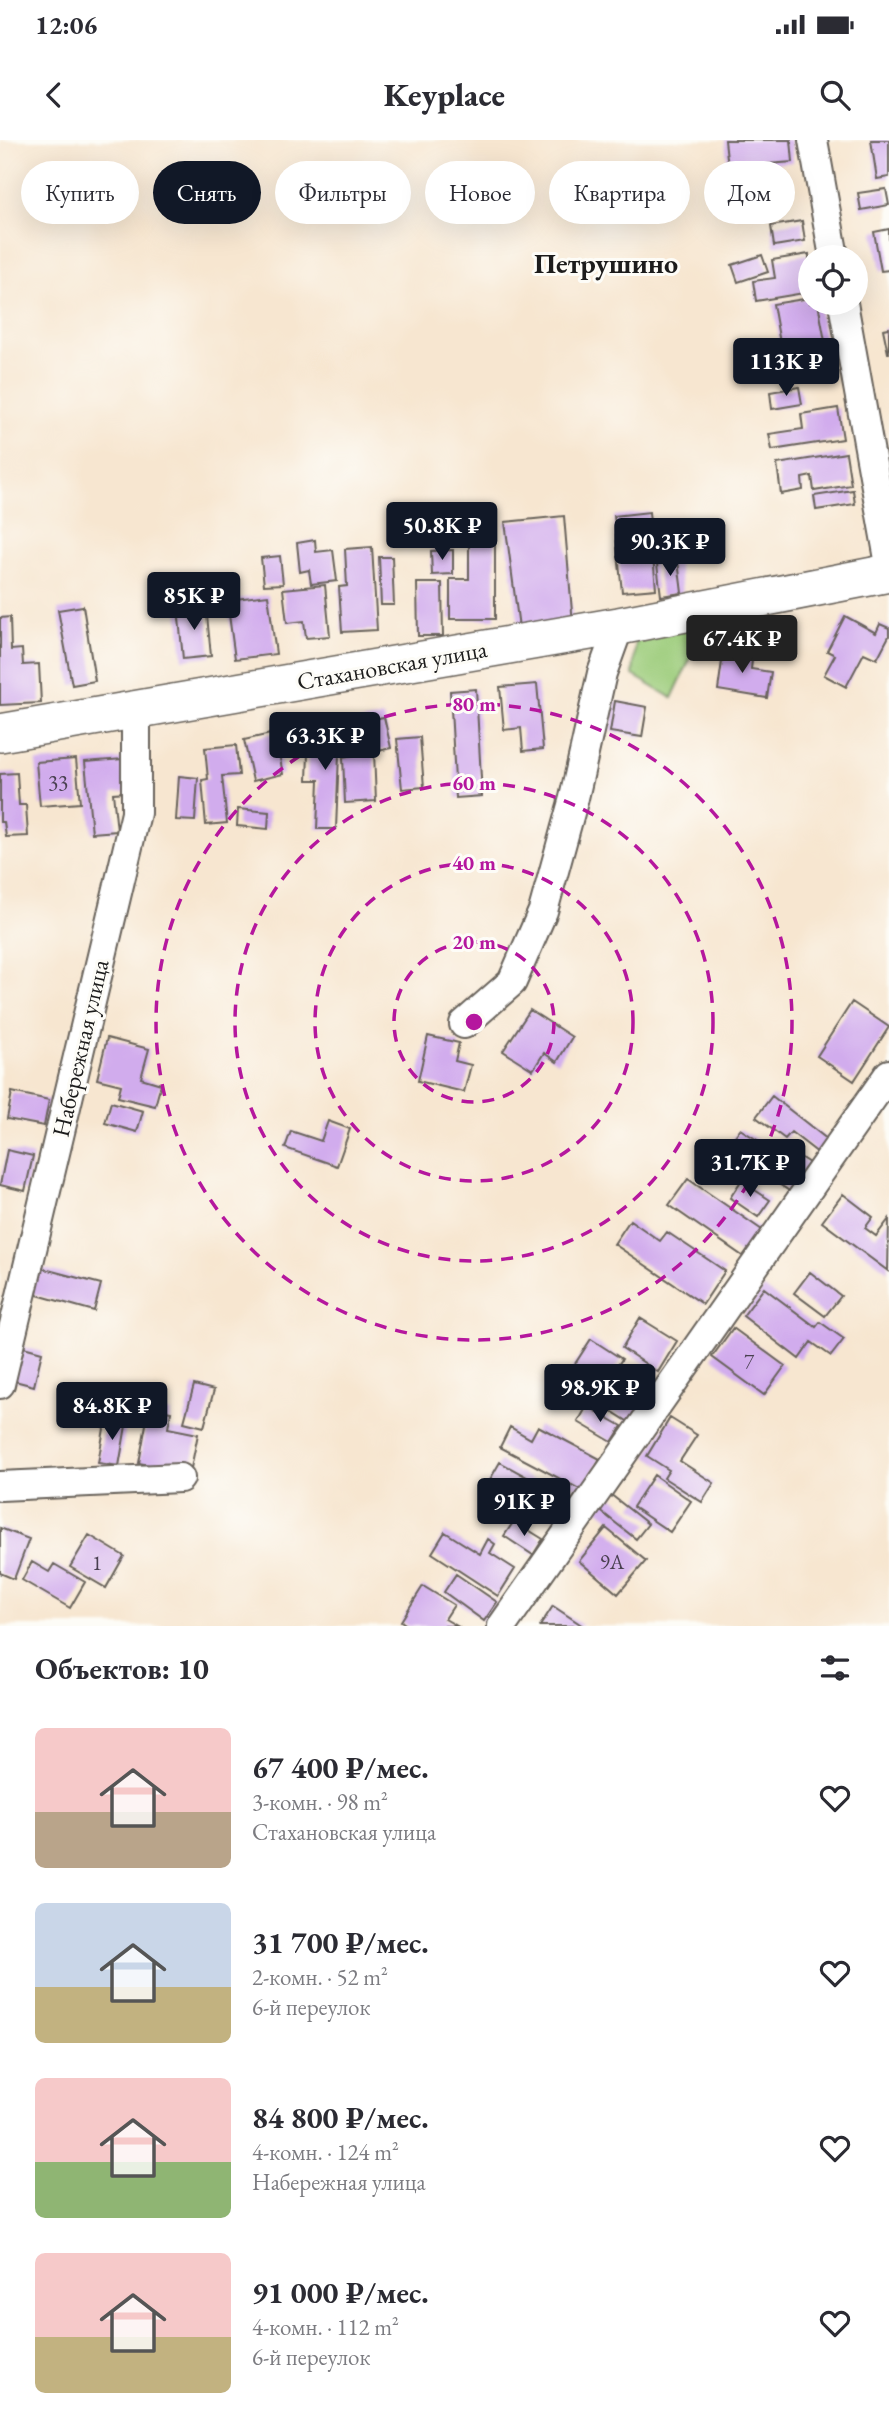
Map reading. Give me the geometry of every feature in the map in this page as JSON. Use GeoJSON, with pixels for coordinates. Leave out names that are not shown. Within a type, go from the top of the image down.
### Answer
{"type":"FeatureCollection","features":[{"type":"Feature","properties":{"kind":"street"},"geometry":{"type":"LineString","coordinates":[[813,140],[832,245]]}},
{"type":"Feature","properties":{"kind":"street"},"geometry":{"type":"LineString","coordinates":[[845,315],[889,559]]}},
{"type":"Feature","properties":{"kind":"street","name":"Стахановская улица"},"geometry":{"type":"LineString","coordinates":[[0,733],[619,626],[889,573]]}},
{"type":"Feature","properties":{"kind":"street"},"geometry":{"type":"LineString","coordinates":[[464,1024],[512,982],[543,911],[574,798],[602,673],[619,626]]}},
{"type":"Feature","properties":{"kind":"street","name":"Набережная улица"},"geometry":{"type":"LineString","coordinates":[[0,1384],[136,813],[136,709]]}},
{"type":"Feature","properties":{"kind":"street"},"geometry":{"type":"LineString","coordinates":[[502,1626],[889,1074]]}},
{"type":"Feature","properties":{"kind":"street"},"geometry":{"type":"LineString","coordinates":[[0,1486],[180,1478]]}},
{"type":"Feature","properties":{"kind":"green space"},"geometry":{"type":"Polygon","coordinates":[[[705,627],[672,698],[633,675],[636,638],[705,627]]]}},
{"type":"Feature","properties":{"kind":"building"},"geometry":{"type":"Polygon","coordinates":[[[725,140],[791,140],[793,161],[727,161],[725,140]]]}},
{"type":"Feature","properties":{"kind":"building"},"geometry":{"type":"Polygon","coordinates":[[[871,140],[889,140],[889,177],[877,179],[871,140]]]}},
{"type":"Feature","properties":{"kind":"building"},"geometry":{"type":"Polygon","coordinates":[[[886,189],[889,205],[861,210],[858,193],[886,189]]]}},
{"type":"Feature","properties":{"kind":"building"},"geometry":{"type":"Polygon","coordinates":[[[802,221],[805,241],[774,246],[771,226],[802,221]]]}},
{"type":"Feature","properties":{"kind":"building"},"geometry":{"type":"Polygon","coordinates":[[[889,229],[889,270],[881,271],[874,232],[889,229]]]}},
{"type":"Feature","properties":{"kind":"building"},"geometry":{"type":"Polygon","coordinates":[[[762,255],[768,272],[738,282],[732,265],[762,255]]]}},
{"type":"Feature","properties":{"kind":"building"},"geometry":{"type":"Polygon","coordinates":[[[798,256],[798,294],[756,301],[753,281],[775,278],[772,260],[798,256]]]}},
{"type":"Feature","properties":{"kind":"building"},"geometry":{"type":"Polygon","coordinates":[[[798,300],[798,315],[820,315],[826,347],[782,354],[773,304],[798,300]]]}},
{"type":"Feature","properties":{"kind":"building"},"geometry":{"type":"Polygon","coordinates":[[[889,328],[889,353],[888,353],[883,329],[889,328]]]}},
{"type":"Feature","properties":{"kind":"building"},"geometry":{"type":"Polygon","coordinates":[[[799,387],[802,404],[772,409],[770,392],[799,387]]]}},
{"type":"Feature","properties":{"kind":"building"},"geometry":{"type":"Polygon","coordinates":[[[838,408],[843,439],[772,450],[769,434],[803,429],[801,414],[838,408]]]}},
{"type":"Feature","properties":{"kind":"building"},"geometry":{"type":"Polygon","coordinates":[[[846,453],[851,485],[814,491],[812,476],[802,478],[803,490],[781,494],[777,464],[846,453]]]}},
{"type":"Feature","properties":{"kind":"building"},"geometry":{"type":"Polygon","coordinates":[[[853,490],[855,504],[816,510],[814,496],[853,490]]]}},
{"type":"Feature","properties":{"kind":"building"},"geometry":{"type":"Polygon","coordinates":[[[649,512],[656,589],[622,592],[614,516],[649,512]]]}},
{"type":"Feature","properties":{"kind":"building"},"geometry":{"type":"Polygon","coordinates":[[[564,516],[573,624],[520,635],[505,522],[564,516]]]}},
{"type":"Feature","properties":{"kind":"building"},"geometry":{"type":"Polygon","coordinates":[[[469,519],[495,520],[495,619],[450,619],[450,579],[469,579],[469,519]]]}},
{"type":"Feature","properties":{"kind":"building"},"geometry":{"type":"Polygon","coordinates":[[[315,540],[316,552],[333,550],[337,581],[311,584],[309,570],[300,572],[297,543],[315,540]]]}},
{"type":"Feature","properties":{"kind":"building"},"geometry":{"type":"Polygon","coordinates":[[[372,547],[377,630],[342,632],[339,587],[347,586],[345,549],[372,547]]]}},
{"type":"Feature","properties":{"kind":"building"},"geometry":{"type":"Polygon","coordinates":[[[453,550],[453,574],[432,575],[431,551],[453,550]]]}},
{"type":"Feature","properties":{"kind":"building"},"geometry":{"type":"Polygon","coordinates":[[[280,556],[283,584],[264,585],[261,558],[280,556]]]}},
{"type":"Feature","properties":{"kind":"building"},"geometry":{"type":"Polygon","coordinates":[[[379,557],[392,557],[394,605],[381,605],[379,557]]]}},
{"type":"Feature","properties":{"kind":"building"},"geometry":{"type":"Polygon","coordinates":[[[678,561],[682,593],[661,596],[657,564],[678,561]]]}},
{"type":"Feature","properties":{"kind":"building"},"geometry":{"type":"Polygon","coordinates":[[[417,583],[442,583],[443,636],[418,636],[417,583]]]}},
{"type":"Feature","properties":{"kind":"building"},"geometry":{"type":"Polygon","coordinates":[[[325,585],[330,636],[306,638],[304,621],[287,623],[283,589],[325,585]]]}},
{"type":"Feature","properties":{"kind":"building"},"geometry":{"type":"Polygon","coordinates":[[[268,595],[276,654],[235,659],[227,600],[268,595]]]}},
{"type":"Feature","properties":{"kind":"building"},"geometry":{"type":"Polygon","coordinates":[[[206,605],[211,656],[183,659],[178,608],[206,605]]]}},
{"type":"Feature","properties":{"kind":"building"},"geometry":{"type":"Polygon","coordinates":[[[83,606],[95,681],[72,685],[58,610],[83,606]]]}},
{"type":"Feature","properties":{"kind":"building"},"geometry":{"type":"Polygon","coordinates":[[[845,616],[876,633],[880,624],[889,628],[889,636],[877,659],[864,653],[846,687],[824,675],[835,655],[827,651],[845,616]]]}},
{"type":"Feature","properties":{"kind":"building"},"geometry":{"type":"Polygon","coordinates":[[[10,617],[11,650],[22,649],[23,665],[39,664],[41,703],[0,705],[0,618],[10,617]]]}},
{"type":"Feature","properties":{"kind":"building"},"geometry":{"type":"Polygon","coordinates":[[[724,647],[753,652],[751,669],[771,672],[767,698],[718,690],[724,647]]]}},
{"type":"Feature","properties":{"kind":"building"},"geometry":{"type":"Polygon","coordinates":[[[537,684],[543,749],[523,751],[521,728],[504,730],[500,687],[537,684]]]}},
{"type":"Feature","properties":{"kind":"building"},"geometry":{"type":"Polygon","coordinates":[[[476,689],[482,796],[456,798],[450,691],[476,689]]]}},
{"type":"Feature","properties":{"kind":"building"},"geometry":{"type":"Polygon","coordinates":[[[615,701],[647,707],[642,737],[610,732],[615,701]]]}},
{"type":"Feature","properties":{"kind":"building"},"geometry":{"type":"Polygon","coordinates":[[[384,717],[391,748],[374,752],[376,801],[345,803],[343,757],[355,755],[350,723],[384,717]]]}},
{"type":"Feature","properties":{"kind":"building"},"geometry":{"type":"Polygon","coordinates":[[[309,727],[340,728],[336,829],[317,829],[319,780],[307,780],[309,727]]]}},
{"type":"Feature","properties":{"kind":"building"},"geometry":{"type":"Polygon","coordinates":[[[275,733],[283,774],[253,781],[244,740],[275,733]]]}},
{"type":"Feature","properties":{"kind":"building"},"geometry":{"type":"Polygon","coordinates":[[[420,737],[424,787],[402,789],[397,739],[420,737]]]}},
{"type":"Feature","properties":{"kind":"building"},"geometry":{"type":"Polygon","coordinates":[[[236,745],[239,775],[222,776],[227,823],[206,825],[202,780],[208,779],[205,748],[236,745]]]}},
{"type":"Feature","properties":{"kind":"building"},"geometry":{"type":"Polygon","coordinates":[[[76,759],[80,803],[40,806],[36,762],[76,759]]]}},
{"type":"Feature","properties":{"kind":"building"},"geometry":{"type":"Polygon","coordinates":[[[123,759],[126,792],[113,793],[117,831],[92,833],[85,762],[123,759]]]}},
{"type":"Feature","properties":{"kind":"building"},"geometry":{"type":"Polygon","coordinates":[[[17,773],[19,805],[26,805],[28,836],[6,837],[4,822],[0,822],[0,774],[17,773]]]}},
{"type":"Feature","properties":{"kind":"building"},"geometry":{"type":"Polygon","coordinates":[[[179,776],[198,778],[195,821],[176,820],[179,776]]]}},
{"type":"Feature","properties":{"kind":"building"},"geometry":{"type":"Polygon","coordinates":[[[238,809],[269,812],[268,829],[237,826],[238,809]]]}},
{"type":"Feature","properties":{"kind":"building"},"geometry":{"type":"Polygon","coordinates":[[[852,1002],[889,1027],[854,1081],[817,1056],[852,1002]]]}},
{"type":"Feature","properties":{"kind":"building"},"geometry":{"type":"Polygon","coordinates":[[[530,1010],[572,1037],[557,1062],[544,1053],[533,1070],[503,1051],[530,1010]]]}},
{"type":"Feature","properties":{"kind":"building"},"geometry":{"type":"Polygon","coordinates":[[[428,1036],[459,1043],[455,1061],[471,1065],[464,1092],[418,1081],[428,1036]]]}},
{"type":"Feature","properties":{"kind":"building"},"geometry":{"type":"Polygon","coordinates":[[[107,1038],[149,1049],[141,1078],[161,1084],[155,1106],[118,1097],[121,1085],[97,1079],[107,1038]]]}},
{"type":"Feature","properties":{"kind":"building"},"geometry":{"type":"Polygon","coordinates":[[[12,1092],[49,1100],[44,1126],[7,1119],[12,1092]]]}},
{"type":"Feature","properties":{"kind":"building"},"geometry":{"type":"Polygon","coordinates":[[[772,1096],[828,1140],[818,1153],[791,1132],[785,1139],[756,1117],[772,1096]]]}},
{"type":"Feature","properties":{"kind":"building"},"geometry":{"type":"Polygon","coordinates":[[[111,1102],[143,1111],[137,1132],[105,1123],[111,1102]]]}},
{"type":"Feature","properties":{"kind":"building"},"geometry":{"type":"Polygon","coordinates":[[[328,1121],[350,1129],[337,1166],[285,1148],[291,1131],[321,1141],[328,1121]]]}},
{"type":"Feature","properties":{"kind":"building"},"geometry":{"type":"Polygon","coordinates":[[[740,1129],[773,1150],[780,1144],[809,1163],[791,1192],[726,1149],[740,1129]]]}},
{"type":"Feature","properties":{"kind":"building"},"geometry":{"type":"Polygon","coordinates":[[[7,1150],[33,1156],[25,1191],[0,1185],[7,1150]]]}},
{"type":"Feature","properties":{"kind":"building"},"geometry":{"type":"Polygon","coordinates":[[[688,1179],[762,1230],[744,1257],[669,1205],[688,1179]]]}},
{"type":"Feature","properties":{"kind":"building"},"geometry":{"type":"Polygon","coordinates":[[[741,1181],[770,1200],[758,1217],[730,1198],[741,1181]]]}},
{"type":"Feature","properties":{"kind":"building"},"geometry":{"type":"Polygon","coordinates":[[[843,1194],[873,1217],[865,1228],[876,1236],[889,1219],[888,1271],[822,1222],[843,1194]]]}},
{"type":"Feature","properties":{"kind":"building"},"geometry":{"type":"Polygon","coordinates":[[[630,1220],[660,1241],[667,1232],[725,1271],[703,1304],[614,1244],[630,1220]]]}},
{"type":"Feature","properties":{"kind":"building"},"geometry":{"type":"Polygon","coordinates":[[[37,1267],[101,1284],[94,1311],[30,1293],[37,1267]]]}},
{"type":"Feature","properties":{"kind":"building"},"geometry":{"type":"Polygon","coordinates":[[[810,1272],[841,1296],[825,1316],[794,1293],[810,1272]]]}},
{"type":"Feature","properties":{"kind":"building"},"geometry":{"type":"Polygon","coordinates":[[[764,1288],[816,1327],[820,1322],[844,1339],[831,1356],[811,1342],[799,1359],[743,1316],[764,1288]]]}},
{"type":"Feature","properties":{"kind":"building"},"geometry":{"type":"Polygon","coordinates":[[[640,1318],[677,1341],[658,1372],[622,1348],[640,1318]]]}},
{"type":"Feature","properties":{"kind":"building"},"geometry":{"type":"Polygon","coordinates":[[[733,1328],[785,1366],[764,1395],[712,1357],[733,1328]]]}},
{"type":"Feature","properties":{"kind":"building"},"geometry":{"type":"Polygon","coordinates":[[[591,1339],[622,1359],[611,1376],[648,1399],[632,1424],[564,1381],[591,1339]]]}},
{"type":"Feature","properties":{"kind":"building"},"geometry":{"type":"Polygon","coordinates":[[[16,1345],[42,1352],[34,1386],[7,1379],[16,1345]]]}},
{"type":"Feature","properties":{"kind":"building"},"geometry":{"type":"Polygon","coordinates":[[[194,1385],[214,1390],[204,1427],[184,1422],[194,1385]]]}},
{"type":"Feature","properties":{"kind":"building"},"geometry":{"type":"Polygon","coordinates":[[[587,1406],[622,1426],[612,1442],[578,1422],[587,1406]]]}},
{"type":"Feature","properties":{"kind":"building"},"geometry":{"type":"Polygon","coordinates":[[[149,1408],[171,1412],[168,1428],[198,1434],[190,1473],[139,1463],[149,1408]]]}},
{"type":"Feature","properties":{"kind":"building"},"geometry":{"type":"Polygon","coordinates":[[[106,1417],[127,1420],[119,1466],[98,1463],[106,1417]]]}},
{"type":"Feature","properties":{"kind":"building"},"geometry":{"type":"Polygon","coordinates":[[[670,1418],[697,1435],[680,1461],[714,1483],[702,1502],[664,1478],[669,1470],[647,1456],[670,1418]]]}},
{"type":"Feature","properties":{"kind":"building"},"geometry":{"type":"Polygon","coordinates":[[[538,1426],[600,1459],[583,1491],[500,1447],[510,1427],[531,1439],[538,1426]]]}},
{"type":"Feature","properties":{"kind":"building"},"geometry":{"type":"Polygon","coordinates":[[[500,1462],[570,1501],[560,1520],[540,1509],[535,1518],[484,1490],[500,1462]]]}},
{"type":"Feature","properties":{"kind":"building"},"geometry":{"type":"Polygon","coordinates":[[[654,1475],[691,1501],[670,1532],[633,1507],[654,1475]]]}},
{"type":"Feature","properties":{"kind":"building"},"geometry":{"type":"Polygon","coordinates":[[[610,1494],[648,1524],[636,1539],[598,1509],[610,1494]]]}},
{"type":"Feature","properties":{"kind":"building"},"geometry":{"type":"Polygon","coordinates":[[[514,1521],[543,1539],[533,1555],[504,1536],[514,1521]]]}},
{"type":"Feature","properties":{"kind":"building"},"geometry":{"type":"Polygon","coordinates":[[[0,1528],[29,1539],[14,1579],[0,1573],[0,1528]]]}},
{"type":"Feature","properties":{"kind":"building"},"geometry":{"type":"Polygon","coordinates":[[[606,1528],[646,1561],[618,1594],[579,1561],[606,1528]]]}},
{"type":"Feature","properties":{"kind":"building"},"geometry":{"type":"Polygon","coordinates":[[[445,1532],[480,1554],[488,1539],[495,1544],[490,1553],[515,1569],[498,1596],[432,1553],[445,1532]]]}},
{"type":"Feature","properties":{"kind":"building"},"geometry":{"type":"Polygon","coordinates":[[[89,1535],[124,1556],[106,1588],[70,1567],[89,1535]]]}},
{"type":"Feature","properties":{"kind":"building"},"geometry":{"type":"Polygon","coordinates":[[[32,1562],[49,1572],[54,1564],[85,1582],[70,1608],[22,1580],[32,1562]]]}},
{"type":"Feature","properties":{"kind":"building"},"geometry":{"type":"Polygon","coordinates":[[[456,1574],[497,1602],[484,1621],[444,1592],[456,1574]]]}},
{"type":"Feature","properties":{"kind":"building"},"geometry":{"type":"Polygon","coordinates":[[[423,1586],[454,1605],[445,1619],[457,1626],[408,1626],[401,1621],[423,1586]]]}},
{"type":"Feature","properties":{"kind":"building"},"geometry":{"type":"Polygon","coordinates":[[[553,1606],[583,1626],[540,1626],[553,1606]]]}},
{"type":"Feature","properties":{"kind":"district","name":"Петрушино"},"geometry":{"type":"Point","coordinates":[606,263]}}]}
